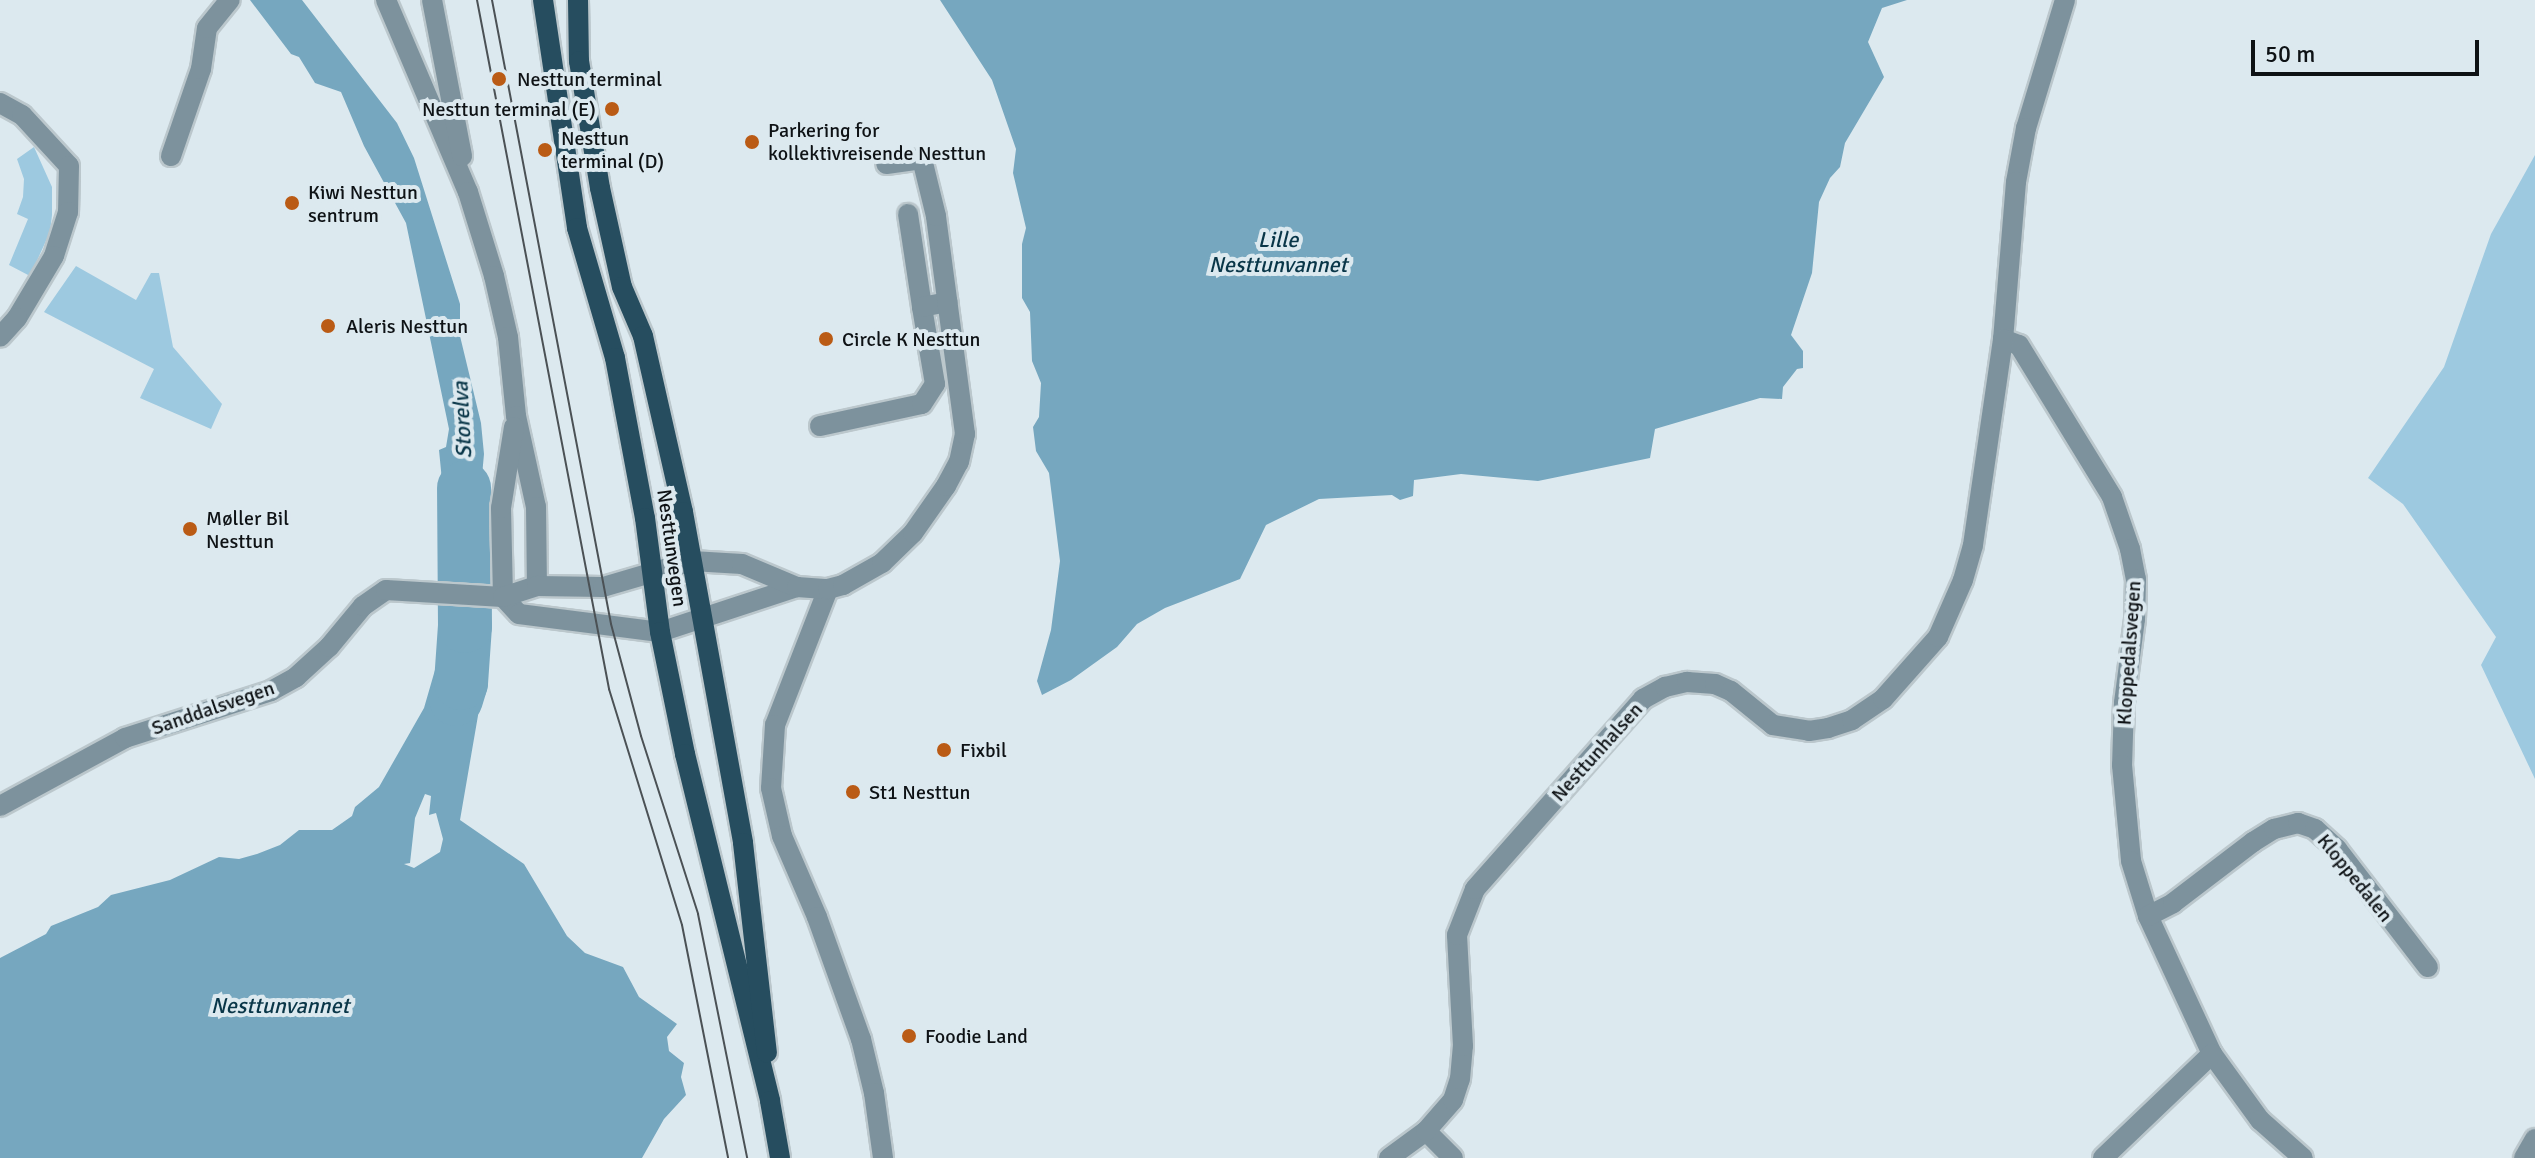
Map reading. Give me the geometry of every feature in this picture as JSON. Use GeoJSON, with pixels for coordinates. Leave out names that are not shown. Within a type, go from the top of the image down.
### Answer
{"type":"FeatureCollection","features":[{"type":"Feature","properties":{"kind":"main road","name":"Nesttunvegen"},"geometry":{"type":"LineString","coordinates":[[543,0],[577,228],[615,358],[645,518],[660,632],[685,754],[770,1101],[780,1158]]}},
{"type":"Feature","properties":{"kind":"main road","name":"Nesttunvegen"},"geometry":{"type":"LineString","coordinates":[[578,0],[579,61],[612,250],[622,287],[643,336],[692,561],[743,843],[766,1022],[770,1101]]}},
{"type":"Feature","properties":{"kind":"street"},"geometry":{"type":"LineString","coordinates":[[386,0],[468,192]]}},
{"type":"Feature","properties":{"kind":"street"},"geometry":{"type":"LineString","coordinates":[[432,0],[468,192],[508,337],[516,416],[536,507],[537,586]]}},
{"type":"Feature","properties":{"kind":"street"},"geometry":{"type":"LineString","coordinates":[[2003,339],[2016,182],[2026,128],[2065,0]]}},
{"type":"Feature","properties":{"kind":"street"},"geometry":{"type":"LineString","coordinates":[[171,156],[201,69],[207,28],[228,1]]}},
{"type":"Feature","properties":{"kind":"street"},"geometry":{"type":"LineString","coordinates":[[0,103],[22,115],[69,166],[68,212],[54,256],[17,318],[0,337]]}},
{"type":"Feature","properties":{"kind":"street"},"geometry":{"type":"LineString","coordinates":[[660,632],[797,587],[828,589],[843,585],[882,563],[913,533],[959,462],[965,434],[963,404],[936,216],[922,159],[886,164]]}},
{"type":"Feature","properties":{"kind":"street"},"geometry":{"type":"LineString","coordinates":[[820,426],[922,404],[935,384],[908,214]]}},
{"type":"Feature","properties":{"kind":"street"},"geometry":{"type":"LineString","coordinates":[[922,307],[948,302]]}},
{"type":"Feature","properties":{"kind":"street","name":"Kloppedalsvegen"},"geometry":{"type":"LineString","coordinates":[[2003,339],[2019,345],[2112,497],[2130,549],[2136,579],[2124,703],[2123,778],[2131,861],[2148,916],[2212,1054],[2260,1120],[2303,1158]]}},
{"type":"Feature","properties":{"kind":"street","name":"Nesttunhalsen"},"geometry":{"type":"LineString","coordinates":[[1389,1158],[1426,1131],[1453,1100],[1460,1079],[1463,1046],[1457,935],[1475,889],[1643,699],[1676,684],[1715,684],[1731,691],[1773,725],[1809,731],[1828,728],[1852,720],[1883,699],[1938,637],[1958,595],[1973,545],[2003,339]]}},
{"type":"Feature","properties":{"kind":"street"},"geometry":{"type":"LineString","coordinates":[[496,596],[501,508],[516,416]]}},
{"type":"Feature","properties":{"kind":"street","name":"Sanddalsvegen"},"geometry":{"type":"LineString","coordinates":[[0,806],[125,738],[271,691],[296,677],[329,647],[363,606],[386,590],[496,596],[537,586],[603,587],[692,561],[742,564],[797,587]]}},
{"type":"Feature","properties":{"kind":"street"},"geometry":{"type":"LineString","coordinates":[[828,589],[775,725],[771,788],[782,836],[817,917],[861,1039],[874,1093],[883,1158]]}},
{"type":"Feature","properties":{"kind":"street","name":"Sanddalsvegen"},"geometry":{"type":"LineString","coordinates":[[496,596],[519,614],[660,632]]}},
{"type":"Feature","properties":{"kind":"street","name":"Kloppedalen"},"geometry":{"type":"LineString","coordinates":[[2148,916],[2173,903],[2253,842],[2274,829],[2298,823],[2315,829],[2337,849],[2428,967]]}},
{"type":"Feature","properties":{"kind":"street"},"geometry":{"type":"LineString","coordinates":[[2103,1158],[2212,1054]]}},
{"type":"Feature","properties":{"kind":"street"},"geometry":{"type":"LineString","coordinates":[[1426,1131],[1453,1158]]}},
{"type":"Feature","properties":{"kind":"street"},"geometry":{"type":"LineString","coordinates":[[2524,1158],[2535,1139]]}},
{"type":"Feature","properties":{"kind":"shaded area"},"geometry":{"type":"Polygon","coordinates":[[[34,147],[52,187],[52,215],[50,232],[30,276],[9,265],[28,219],[17,214],[23,197],[24,179],[17,159],[34,147]]]}},
{"type":"Feature","properties":{"kind":"shaded area"},"geometry":{"type":"Polygon","coordinates":[[[2535,155],[2535,779],[2481,665],[2496,637],[2403,504],[2368,478],[2444,367],[2491,234],[2535,155]]]}},
{"type":"Feature","properties":{"kind":"shaded area"},"geometry":{"type":"Polygon","coordinates":[[[76,266],[136,300],[151,273],[159,273],[173,347],[222,404],[211,429],[140,398],[154,369],[44,312],[76,266]]]}},
{"type":"Feature","properties":{"kind":"water"},"geometry":{"type":"Polygon","coordinates":[[[250,0],[302,0],[397,123],[414,158],[460,304],[460,336],[481,423],[484,454],[475,553],[467,562],[446,561],[454,537],[454,510],[443,491],[439,450],[446,447],[449,429],[406,223],[364,146],[341,92],[315,83],[299,57],[291,54],[250,0]]]}},
{"type":"Feature","properties":{"kind":"water","name":"Lille Nesttunvannet"},"geometry":{"type":"Polygon","coordinates":[[[940,0],[1907,0],[1882,8],[1868,42],[1884,77],[1845,143],[1840,167],[1830,178],[1819,202],[1812,273],[1791,335],[1803,351],[1803,368],[1797,369],[1783,387],[1782,399],[1760,398],[1655,429],[1650,458],[1538,481],[1461,474],[1414,480],[1413,496],[1400,500],[1392,495],[1319,499],[1266,525],[1240,579],[1165,608],[1137,624],[1117,647],[1071,680],[1042,695],[1037,681],[1051,630],[1060,561],[1049,473],[1036,451],[1033,427],[1039,417],[1041,383],[1032,361],[1030,312],[1022,298],[1022,244],[1026,228],[1013,173],[1016,149],[992,80],[940,0]]]}},
{"type":"Feature","properties":{"kind":"water","name":"Nesttunvannet"},"geometry":{"type":"Polygon","coordinates":[[[448,625],[478,628],[485,675],[460,820],[524,864],[567,936],[585,953],[623,967],[639,997],[677,1024],[667,1037],[669,1051],[684,1063],[681,1077],[686,1095],[664,1119],[642,1158],[0,1158],[0,958],[46,934],[51,926],[98,907],[111,895],[170,880],[219,857],[239,859],[257,854],[280,845],[299,830],[332,830],[352,816],[355,807],[379,787],[424,708],[448,625]],[[425,794],[415,818],[410,863],[404,864],[414,868],[440,852],[443,839],[436,813],[429,815],[431,796],[425,794]]]}},
{"type":"Feature","properties":{"kind":"waterway","name":"Storelva"},"geometry":{"type":"LineString","coordinates":[[456,699],[461,683],[465,626],[464,488]]}},
{"type":"Feature","properties":{"kind":"tram line"},"geometry":{"type":"LineString","coordinates":[[477,0],[609,689],[682,925],[728,1158]]}},
{"type":"Feature","properties":{"kind":"tram line"},"geometry":{"type":"LineString","coordinates":[[492,0],[611,624],[641,736],[698,914],[747,1158]]}},
{"type":"Feature","properties":{"kind":"place","name":"Nesttun terminal"},"geometry":{"type":"Point","coordinates":[499,79]}},
{"type":"Feature","properties":{"kind":"place","name":"Nesttun terminal (E)"},"geometry":{"type":"Point","coordinates":[612,109]}},
{"type":"Feature","properties":{"kind":"place","name":"Parkering for kollektivreisende Nesttun"},"geometry":{"type":"Point","coordinates":[752,142]}},
{"type":"Feature","properties":{"kind":"place","name":"Nesttun terminal (D)"},"geometry":{"type":"Point","coordinates":[545,150]}},
{"type":"Feature","properties":{"kind":"place","name":"Kiwi Nesttun sentrum"},"geometry":{"type":"Point","coordinates":[292,203]}},
{"type":"Feature","properties":{"kind":"place","name":"Aleris Nesttun"},"geometry":{"type":"Point","coordinates":[328,326]}},
{"type":"Feature","properties":{"kind":"place","name":"Circle K Nesttun"},"geometry":{"type":"Point","coordinates":[826,339]}},
{"type":"Feature","properties":{"kind":"place","name":"Møller Bil Nesttun"},"geometry":{"type":"Point","coordinates":[190,529]}},
{"type":"Feature","properties":{"kind":"place","name":"Fixbil"},"geometry":{"type":"Point","coordinates":[944,750]}},
{"type":"Feature","properties":{"kind":"place","name":"St1 Nesttun"},"geometry":{"type":"Point","coordinates":[853,792]}},
{"type":"Feature","properties":{"kind":"place","name":"Foodie Land"},"geometry":{"type":"Point","coordinates":[909,1036]}}]}
